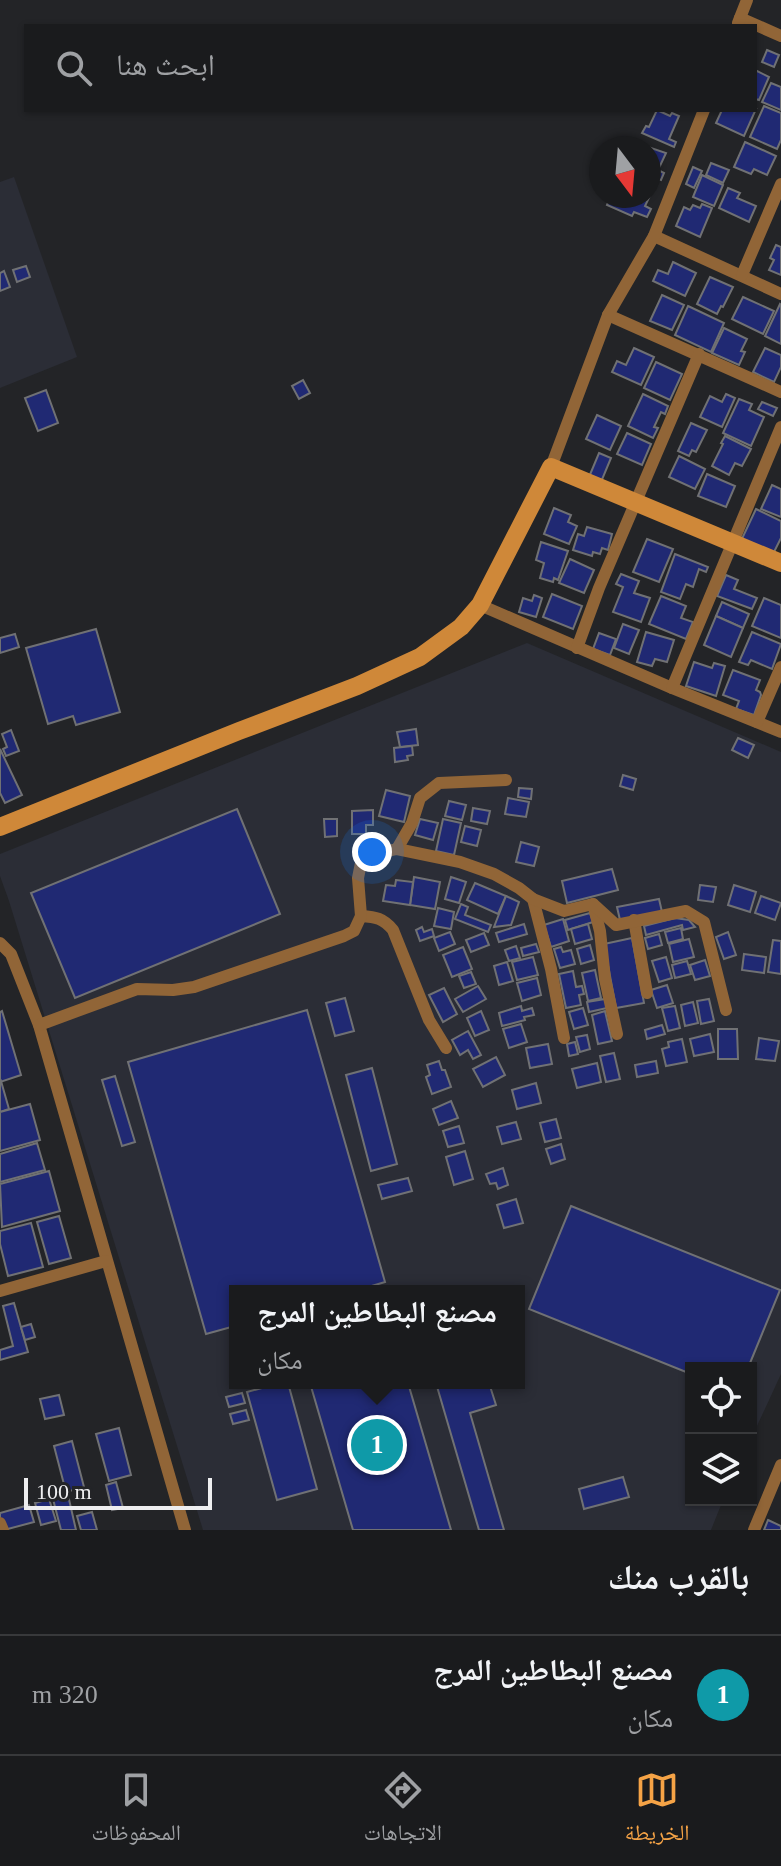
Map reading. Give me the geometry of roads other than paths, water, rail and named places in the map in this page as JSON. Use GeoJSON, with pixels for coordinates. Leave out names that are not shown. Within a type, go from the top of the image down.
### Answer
{"type":"FeatureCollection","features":[{"type":"Feature","properties":{"kind":"street"},"geometry":{"type":"LineString","coordinates":[[738,22],[747,0]]}},
{"type":"Feature","properties":{"kind":"street"},"geometry":{"type":"LineString","coordinates":[[757,28],[781,36]]}},
{"type":"Feature","properties":{"kind":"street"},"geometry":{"type":"LineString","coordinates":[[0,827],[334,696],[420,657],[461,627],[480,605],[551,467],[608,315],[654,236],[703,112]]}},
{"type":"Feature","properties":{"kind":"street"},"geometry":{"type":"LineString","coordinates":[[742,275],[781,184]]}},
{"type":"Feature","properties":{"kind":"street"},"geometry":{"type":"LineString","coordinates":[[654,236],[781,294]]}},
{"type":"Feature","properties":{"kind":"street"},"geometry":{"type":"LineString","coordinates":[[608,315],[781,392]]}},
{"type":"Feature","properties":{"kind":"street"},"geometry":{"type":"LineString","coordinates":[[577,648],[599,588],[699,354]]}},
{"type":"Feature","properties":{"kind":"street"},"geometry":{"type":"LineString","coordinates":[[672,688],[781,427]]}},
{"type":"Feature","properties":{"kind":"street"},"geometry":{"type":"LineString","coordinates":[[551,467],[781,563]]}},
{"type":"Feature","properties":{"kind":"street"},"geometry":{"type":"LineString","coordinates":[[480,605],[781,732]]}},
{"type":"Feature","properties":{"kind":"street"},"geometry":{"type":"LineString","coordinates":[[757,722],[781,667]]}},
{"type":"Feature","properties":{"kind":"street"},"geometry":{"type":"LineString","coordinates":[[397,849],[412,823],[420,798],[439,783],[506,780]]}},
{"type":"Feature","properties":{"kind":"street"},"geometry":{"type":"LineString","coordinates":[[39,1025],[137,989],[194,987],[354,931],[361,916],[358,878],[361,863],[369,855],[397,849],[460,862],[494,874],[533,899],[564,911],[593,904]]}},
{"type":"Feature","properties":{"kind":"street"},"geometry":{"type":"LineString","coordinates":[[533,899],[564,1038]]}},
{"type":"Feature","properties":{"kind":"street"},"geometry":{"type":"LineString","coordinates":[[593,904],[616,925],[686,911],[704,922],[726,1010]]}},
{"type":"Feature","properties":{"kind":"street"},"geometry":{"type":"LineString","coordinates":[[593,904],[617,1034]]}},
{"type":"Feature","properties":{"kind":"street"},"geometry":{"type":"LineString","coordinates":[[361,916],[379,917],[393,930],[429,1020],[446,1048]]}},
{"type":"Feature","properties":{"kind":"street"},"geometry":{"type":"LineString","coordinates":[[634,920],[647,993]]}},
{"type":"Feature","properties":{"kind":"street"},"geometry":{"type":"LineString","coordinates":[[0,943],[11,954],[39,1025],[185,1530]]}},
{"type":"Feature","properties":{"kind":"street"},"geometry":{"type":"LineString","coordinates":[[0,1291],[106,1261]]}},
{"type":"Feature","properties":{"kind":"street"},"geometry":{"type":"LineString","coordinates":[[754,1530],[781,1465]]}},
{"type":"Feature","properties":{"kind":"street"},"geometry":{"type":"LineString","coordinates":[[0,1523],[3,1530]]}},
{"type":"Feature","properties":{"kind":"place","name":"مصنع البطاطين المرج"},"geometry":{"type":"Point","coordinates":[377,1445]}}]}
